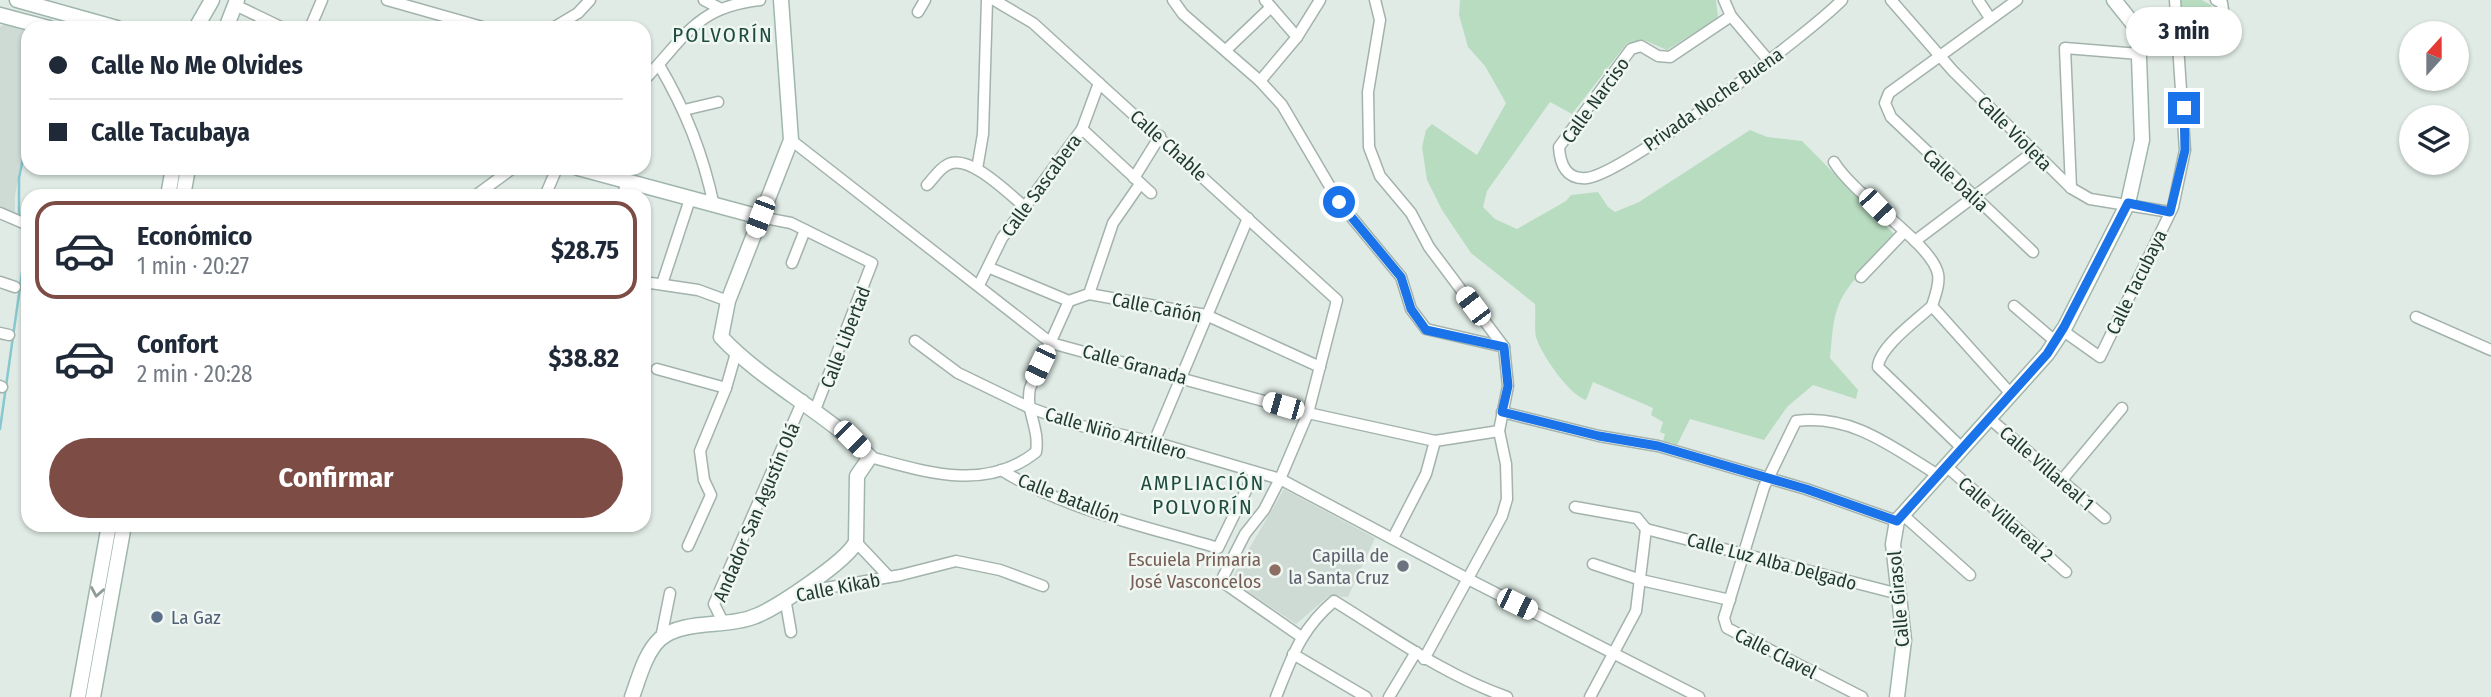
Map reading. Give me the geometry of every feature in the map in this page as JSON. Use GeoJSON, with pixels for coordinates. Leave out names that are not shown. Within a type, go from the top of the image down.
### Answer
{"type":"FeatureCollection","features":[{"type":"Feature","properties":{"kind":"street"},"geometry":{"type":"LineString","coordinates":[[17,0],[92,21]]}},
{"type":"Feature","properties":{"kind":"street"},"geometry":{"type":"LineString","coordinates":[[200,21],[212,0]]}},
{"type":"Feature","properties":{"kind":"street"},"geometry":{"type":"LineString","coordinates":[[313,21],[322,0]]}},
{"type":"Feature","properties":{"kind":"street"},"geometry":{"type":"LineString","coordinates":[[387,0],[413,3],[466,21]]}},
{"type":"Feature","properties":{"kind":"street"},"geometry":{"type":"LineString","coordinates":[[565,21],[578,13],[590,0]]}},
{"type":"Feature","properties":{"kind":"street"},"geometry":{"type":"LineString","coordinates":[[704,0],[721,9]]}},
{"type":"Feature","properties":{"kind":"street"},"geometry":{"type":"LineString","coordinates":[[651,73],[694,23],[721,9],[760,0]]}},
{"type":"Feature","properties":{"kind":"street"},"geometry":{"type":"LineString","coordinates":[[781,0],[790,140],[728,301],[721,337],[736,353],[803,400],[870,457],[946,476],[984,474],[1001,470],[1025,461],[1036,452],[1038,437],[1028,407],[1030,387],[1069,301],[990,268]]}},
{"type":"Feature","properties":{"kind":"street"},"geometry":{"type":"LineString","coordinates":[[918,12],[925,0]]}},
{"type":"Feature","properties":{"kind":"street"},"geometry":{"type":"LineString","coordinates":[[977,169],[983,134],[986,0]]}},
{"type":"Feature","properties":{"kind":"street","name":"Calle Chable"},"geometry":{"type":"LineString","coordinates":[[994,0],[1033,23],[1337,300],[1320,367]]}},
{"type":"Feature","properties":{"kind":"street"},"geometry":{"type":"LineString","coordinates":[[1173,0],[1183,14],[1260,81],[1282,105],[1339,202],[1401,277],[1411,309],[1426,330],[1504,347]]}},
{"type":"Feature","properties":{"kind":"street"},"geometry":{"type":"LineString","coordinates":[[1260,81],[1297,37],[1320,0]]}},
{"type":"Feature","properties":{"kind":"street"},"geometry":{"type":"LineString","coordinates":[[1375,0],[1380,20],[1368,92],[1369,146],[1380,176],[1411,213],[1429,247],[1504,347],[1508,386],[1499,431],[1506,464],[1507,499],[1495,533],[1420,655],[1389,697]]}},
{"type":"Feature","properties":{"kind":"street"},"geometry":{"type":"LineString","coordinates":[[1724,0],[1731,16],[1769,61]]}},
{"type":"Feature","properties":{"kind":"street","name":"Privada Noche Buena"},"geometry":{"type":"LineString","coordinates":[[1574,177],[1587,178],[1603,174],[1633,156],[1769,61],[1823,20],[1842,0]]}},
{"type":"Feature","properties":{"kind":"street","name":"Calle Violeta"},"geometry":{"type":"LineString","coordinates":[[1891,0],[2032,153],[2071,188],[2090,199],[2128,203],[2170,212]]}},
{"type":"Feature","properties":{"kind":"street"},"geometry":{"type":"LineString","coordinates":[[1978,0],[1990,18]]}},
{"type":"Feature","properties":{"kind":"street"},"geometry":{"type":"LineString","coordinates":[[1941,57],[2017,0]]}},
{"type":"Feature","properties":{"kind":"street"},"geometry":{"type":"LineString","coordinates":[[1900,518],[2059,336],[2128,203],[2142,140],[2138,30],[2114,0]]}},
{"type":"Feature","properties":{"kind":"street","name":"Calle Tacubaya"},"geometry":{"type":"LineString","coordinates":[[2059,336],[2100,357],[2170,212],[2185,150],[2175,0]]}},
{"type":"Feature","properties":{"kind":"street"},"geometry":{"type":"LineString","coordinates":[[2179,42],[2223,37],[2226,31],[2222,3],[2216,0]]}},
{"type":"Feature","properties":{"kind":"street"},"geometry":{"type":"LineString","coordinates":[[229,21],[236,3],[270,21]]}},
{"type":"Feature","properties":{"kind":"street"},"geometry":{"type":"LineString","coordinates":[[1226,50],[1268,4],[1297,37]]}},
{"type":"Feature","properties":{"kind":"street"},"geometry":{"type":"LineString","coordinates":[[0,15],[23,21]]}},
{"type":"Feature","properties":{"kind":"street","name":"Calle Narciso"},"geometry":{"type":"LineString","coordinates":[[1574,177],[1564,169],[1559,147],[1632,49],[1641,47],[1658,57],[1670,57],[1731,16]]}},
{"type":"Feature","properties":{"kind":"street"},"geometry":{"type":"LineString","coordinates":[[2071,188],[2065,48],[2139,54]]}},
{"type":"Feature","properties":{"kind":"street","name":"Calle Dalia"},"geometry":{"type":"LineString","coordinates":[[1941,57],[1889,93],[1885,103],[1891,117],[2033,252]]}},
{"type":"Feature","properties":{"kind":"street"},"geometry":{"type":"LineString","coordinates":[[659,65],[684,110],[704,160],[713,206]]}},
{"type":"Feature","properties":{"kind":"street","name":"Calle Sascabera"},"geometry":{"type":"LineString","coordinates":[[979,285],[990,268],[1002,238],[1082,129],[1099,83]]}},
{"type":"Feature","properties":{"kind":"street"},"geometry":{"type":"LineString","coordinates":[[684,110],[718,102]]}},
{"type":"Feature","properties":{"kind":"street"},"geometry":{"type":"LineString","coordinates":[[1082,129],[1151,193]]}},
{"type":"Feature","properties":{"kind":"street"},"geometry":{"type":"LineString","coordinates":[[1089,294],[1113,223],[1160,136]]}},
{"type":"Feature","properties":{"kind":"street","name":"Calle Granada"},"geometry":{"type":"LineString","coordinates":[[790,140],[1051,342],[1308,413],[1435,441],[1499,431]]}},
{"type":"Feature","properties":{"kind":"street"},"geometry":{"type":"LineString","coordinates":[[1915,240],[2032,153]]}},
{"type":"Feature","properties":{"kind":"street"},"geometry":{"type":"LineString","coordinates":[[928,185],[947,164],[961,161],[977,169],[1026,208]]}},
{"type":"Feature","properties":{"kind":"street"},"geometry":{"type":"LineString","coordinates":[[1834,162],[1844,179],[1915,240],[1938,272],[1932,306],[1893,343],[1879,359],[1878,367],[1962,448]]}},
{"type":"Feature","properties":{"kind":"street"},"geometry":{"type":"LineString","coordinates":[[484,189],[504,175]]}},
{"type":"Feature","properties":{"kind":"street"},"geometry":{"type":"LineString","coordinates":[[593,175],[624,189]]}},
{"type":"Feature","properties":{"kind":"street"},"geometry":{"type":"LineString","coordinates":[[651,193],[691,199],[791,223],[804,230],[793,263]]}},
{"type":"Feature","properties":{"kind":"street"},"geometry":{"type":"LineString","coordinates":[[663,284],[691,199]]}},
{"type":"Feature","properties":{"kind":"street"},"geometry":{"type":"LineString","coordinates":[[0,213],[21,222]]}},
{"type":"Feature","properties":{"kind":"street"},"geometry":{"type":"LineString","coordinates":[[1154,442],[1248,218]]}},
{"type":"Feature","properties":{"kind":"street","name":"Calle Libertad"},"geometry":{"type":"LineString","coordinates":[[804,230],[872,263],[815,410]]}},
{"type":"Feature","properties":{"kind":"street"},"geometry":{"type":"LineString","coordinates":[[1861,277],[1904,232]]}},
{"type":"Feature","properties":{"kind":"street"},"geometry":{"type":"LineString","coordinates":[[0,282],[15,287]]}},
{"type":"Feature","properties":{"kind":"street"},"geometry":{"type":"LineString","coordinates":[[651,283],[698,290],[728,301]]}},
{"type":"Feature","properties":{"kind":"street","name":"Calle Cañón"},"geometry":{"type":"LineString","coordinates":[[1069,301],[1089,294],[1206,315],[1320,367]]}},
{"type":"Feature","properties":{"kind":"street"},"geometry":{"type":"LineString","coordinates":[[1932,306],[2011,394]]}},
{"type":"Feature","properties":{"kind":"street"},"geometry":{"type":"LineString","coordinates":[[2014,306],[2059,336]]}},
{"type":"Feature","properties":{"kind":"street"},"geometry":{"type":"LineString","coordinates":[[2416,317],[2491,349]]}},
{"type":"Feature","properties":{"kind":"street","name":"Calle Niño Artillero"},"geometry":{"type":"LineString","coordinates":[[915,341],[958,373],[1028,407],[1077,425],[1154,442],[1280,479],[1699,697]]}},
{"type":"Feature","properties":{"kind":"street"},"geometry":{"type":"LineString","coordinates":[[688,546],[711,495],[704,480],[700,451],[726,387],[736,353]]}},
{"type":"Feature","properties":{"kind":"street"},"geometry":{"type":"LineString","coordinates":[[1300,636],[1222,580],[1245,534],[1264,510],[1280,479],[1308,413],[1320,367]]}},
{"type":"Feature","properties":{"kind":"street"},"geometry":{"type":"LineString","coordinates":[[657,369],[726,387]]}},
{"type":"Feature","properties":{"kind":"street","name":"Andador San Agustín Olá"},"geometry":{"type":"LineString","coordinates":[[724,624],[713,604],[803,400]]}},
{"type":"Feature","properties":{"kind":"street"},"geometry":{"type":"LineString","coordinates":[[2062,481],[2122,408]]}},
{"type":"Feature","properties":{"kind":"street"},"geometry":{"type":"LineString","coordinates":[[1502,412],[1599,436],[1658,446],[1900,518],[1970,575]]}},
{"type":"Feature","properties":{"kind":"street","name":"Calle Villareal 2"},"geometry":{"type":"LineString","coordinates":[[1767,480],[1796,421],[1821,418],[1841,421],[1942,471],[2066,572]]}},
{"type":"Feature","properties":{"kind":"street","name":"Calle Villareal 1"},"geometry":{"type":"LineString","coordinates":[[1989,418],[2105,518]]}},
{"type":"Feature","properties":{"kind":"street"},"geometry":{"type":"LineString","coordinates":[[1393,538],[1426,474],[1435,441]]}},
{"type":"Feature","properties":{"kind":"street"},"geometry":{"type":"LineString","coordinates":[[791,632],[787,596],[827,572],[853,549],[856,542],[857,476],[870,457]]}},
{"type":"Feature","properties":{"kind":"street","name":"Calle Batallón"},"geometry":{"type":"LineString","coordinates":[[1001,470],[1028,486],[1078,506],[1219,548],[1255,472]]}},
{"type":"Feature","properties":{"kind":"street"},"geometry":{"type":"LineString","coordinates":[[1730,600],[1767,480]]}},
{"type":"Feature","properties":{"kind":"street","name":"Calle Luz Alba Delgado"},"geometry":{"type":"LineString","coordinates":[[1575,507],[1637,518],[1646,529],[1744,552],[1899,594]]}},
{"type":"Feature","properties":{"kind":"street","name":"Calle Girasol"},"geometry":{"type":"LineString","coordinates":[[1897,697],[1904,640],[1893,544],[1900,518]]}},
{"type":"Feature","properties":{"kind":"street"},"geometry":{"type":"LineString","coordinates":[[1590,697],[1616,653],[1636,611],[1646,529]]}},
{"type":"Feature","properties":{"kind":"street"},"geometry":{"type":"LineString","coordinates":[[93,697],[110,563],[109,532]]}},
{"type":"Feature","properties":{"kind":"street"},"geometry":{"type":"LineString","coordinates":[[78,697],[110,563],[121,532]]}},
{"type":"Feature","properties":{"kind":"street"},"geometry":{"type":"LineString","coordinates":[[856,542],[889,577]]}},
{"type":"Feature","properties":{"kind":"street","name":"Calle Kikab"},"geometry":{"type":"LineString","coordinates":[[661,638],[686,628],[724,624],[754,617],[787,596],[956,561],[1000,570],[1043,586]]}},
{"type":"Feature","properties":{"kind":"street","name":"Calle Clavel"},"geometry":{"type":"LineString","coordinates":[[1593,564],[1641,580],[1730,600],[1724,618],[1727,628],[1862,697]]}},
{"type":"Feature","properties":{"kind":"street"},"geometry":{"type":"LineString","coordinates":[[632,697],[649,654],[661,638],[670,593]]}},
{"type":"Feature","properties":{"kind":"street"},"geometry":{"type":"LineString","coordinates":[[1276,697],[1300,636],[1312,620],[1334,601],[1471,684],[1507,697]]}},
{"type":"Feature","properties":{"kind":"street"},"geometry":{"type":"LineString","coordinates":[[1293,654],[1366,697]]}},
{"type":"Feature","properties":{"kind":"shaded area"},"geometry":{"type":"Polygon","coordinates":[[[7,22],[21,26],[21,167],[15,195],[15,216],[0,210],[0,27],[7,22]]]}},
{"type":"Feature","properties":{"kind":"shaded area"},"geometry":{"type":"Polygon","coordinates":[[[1284,489],[1375,538],[1348,597],[1329,596],[1296,624],[1231,580],[1284,489]]]}},
{"type":"Feature","properties":{"kind":"green space"},"geometry":{"type":"Polygon","coordinates":[[[1460,0],[1716,0],[1718,18],[1667,50],[1644,40],[1627,43],[1572,114],[1550,102],[1487,191],[1483,207],[1495,219],[1517,229],[1566,201],[1571,195],[1598,192],[1615,212],[1639,202],[1750,130],[1767,137],[1802,141],[1897,237],[1850,285],[1835,317],[1830,358],[1858,390],[1856,399],[1813,385],[1787,407],[1764,440],[1690,419],[1677,445],[1670,442],[1669,445],[1662,445],[1665,434],[1660,432],[1663,422],[1651,415],[1653,408],[1593,382],[1586,400],[1572,390],[1556,373],[1539,344],[1535,333],[1535,304],[1471,253],[1442,210],[1427,180],[1422,147],[1426,130],[1432,124],[1477,155],[1506,103],[1485,66],[1468,47],[1459,15],[1460,0]]]}},
{"type":"Feature","properties":{"kind":"green space"},"geometry":{"type":"Polygon","coordinates":[[[2177,0],[2202,0],[2211,5],[2216,26],[2214,30],[2183,36],[2180,32],[2177,0]]]}},
{"type":"Feature","properties":{"kind":"waterway"},"geometry":{"type":"LineString","coordinates":[[19,216],[21,168]]}},
{"type":"Feature","properties":{"kind":"waterway"},"geometry":{"type":"LineString","coordinates":[[0,429],[21,280]]}},
{"type":"Feature","properties":{"kind":"place","name":"Capilla de la Santa Cruz"},"geometry":{"type":"Point","coordinates":[1403,566]}},
{"type":"Feature","properties":{"kind":"place","name":"Escuiela Primaria José Vasconcelos"},"geometry":{"type":"Point","coordinates":[1275,570]}},
{"type":"Feature","properties":{"kind":"place","name":"La Gaz"},"geometry":{"type":"Point","coordinates":[157,617]}},
{"type":"Feature","properties":{"kind":"district","name":"POLVORÍN"},"geometry":{"type":"Point","coordinates":[723,35]}},
{"type":"Feature","properties":{"kind":"district","name":"AMPLIACIÓN POLVORÍN"},"geometry":{"type":"Point","coordinates":[1203,495]}},
{"type":"Feature","properties":{"kind":"route"},"geometry":{"type":"LineString","coordinates":[[1339,202],[1401,277],[1411,309],[1426,330],[1504,347],[1508,386],[1502,412],[1599,436],[1658,446],[1767,480],[1806,489],[1897,521],[2047,354],[2064,327],[2128,203],[2170,212],[2185,150],[2184,108]]}}]}
